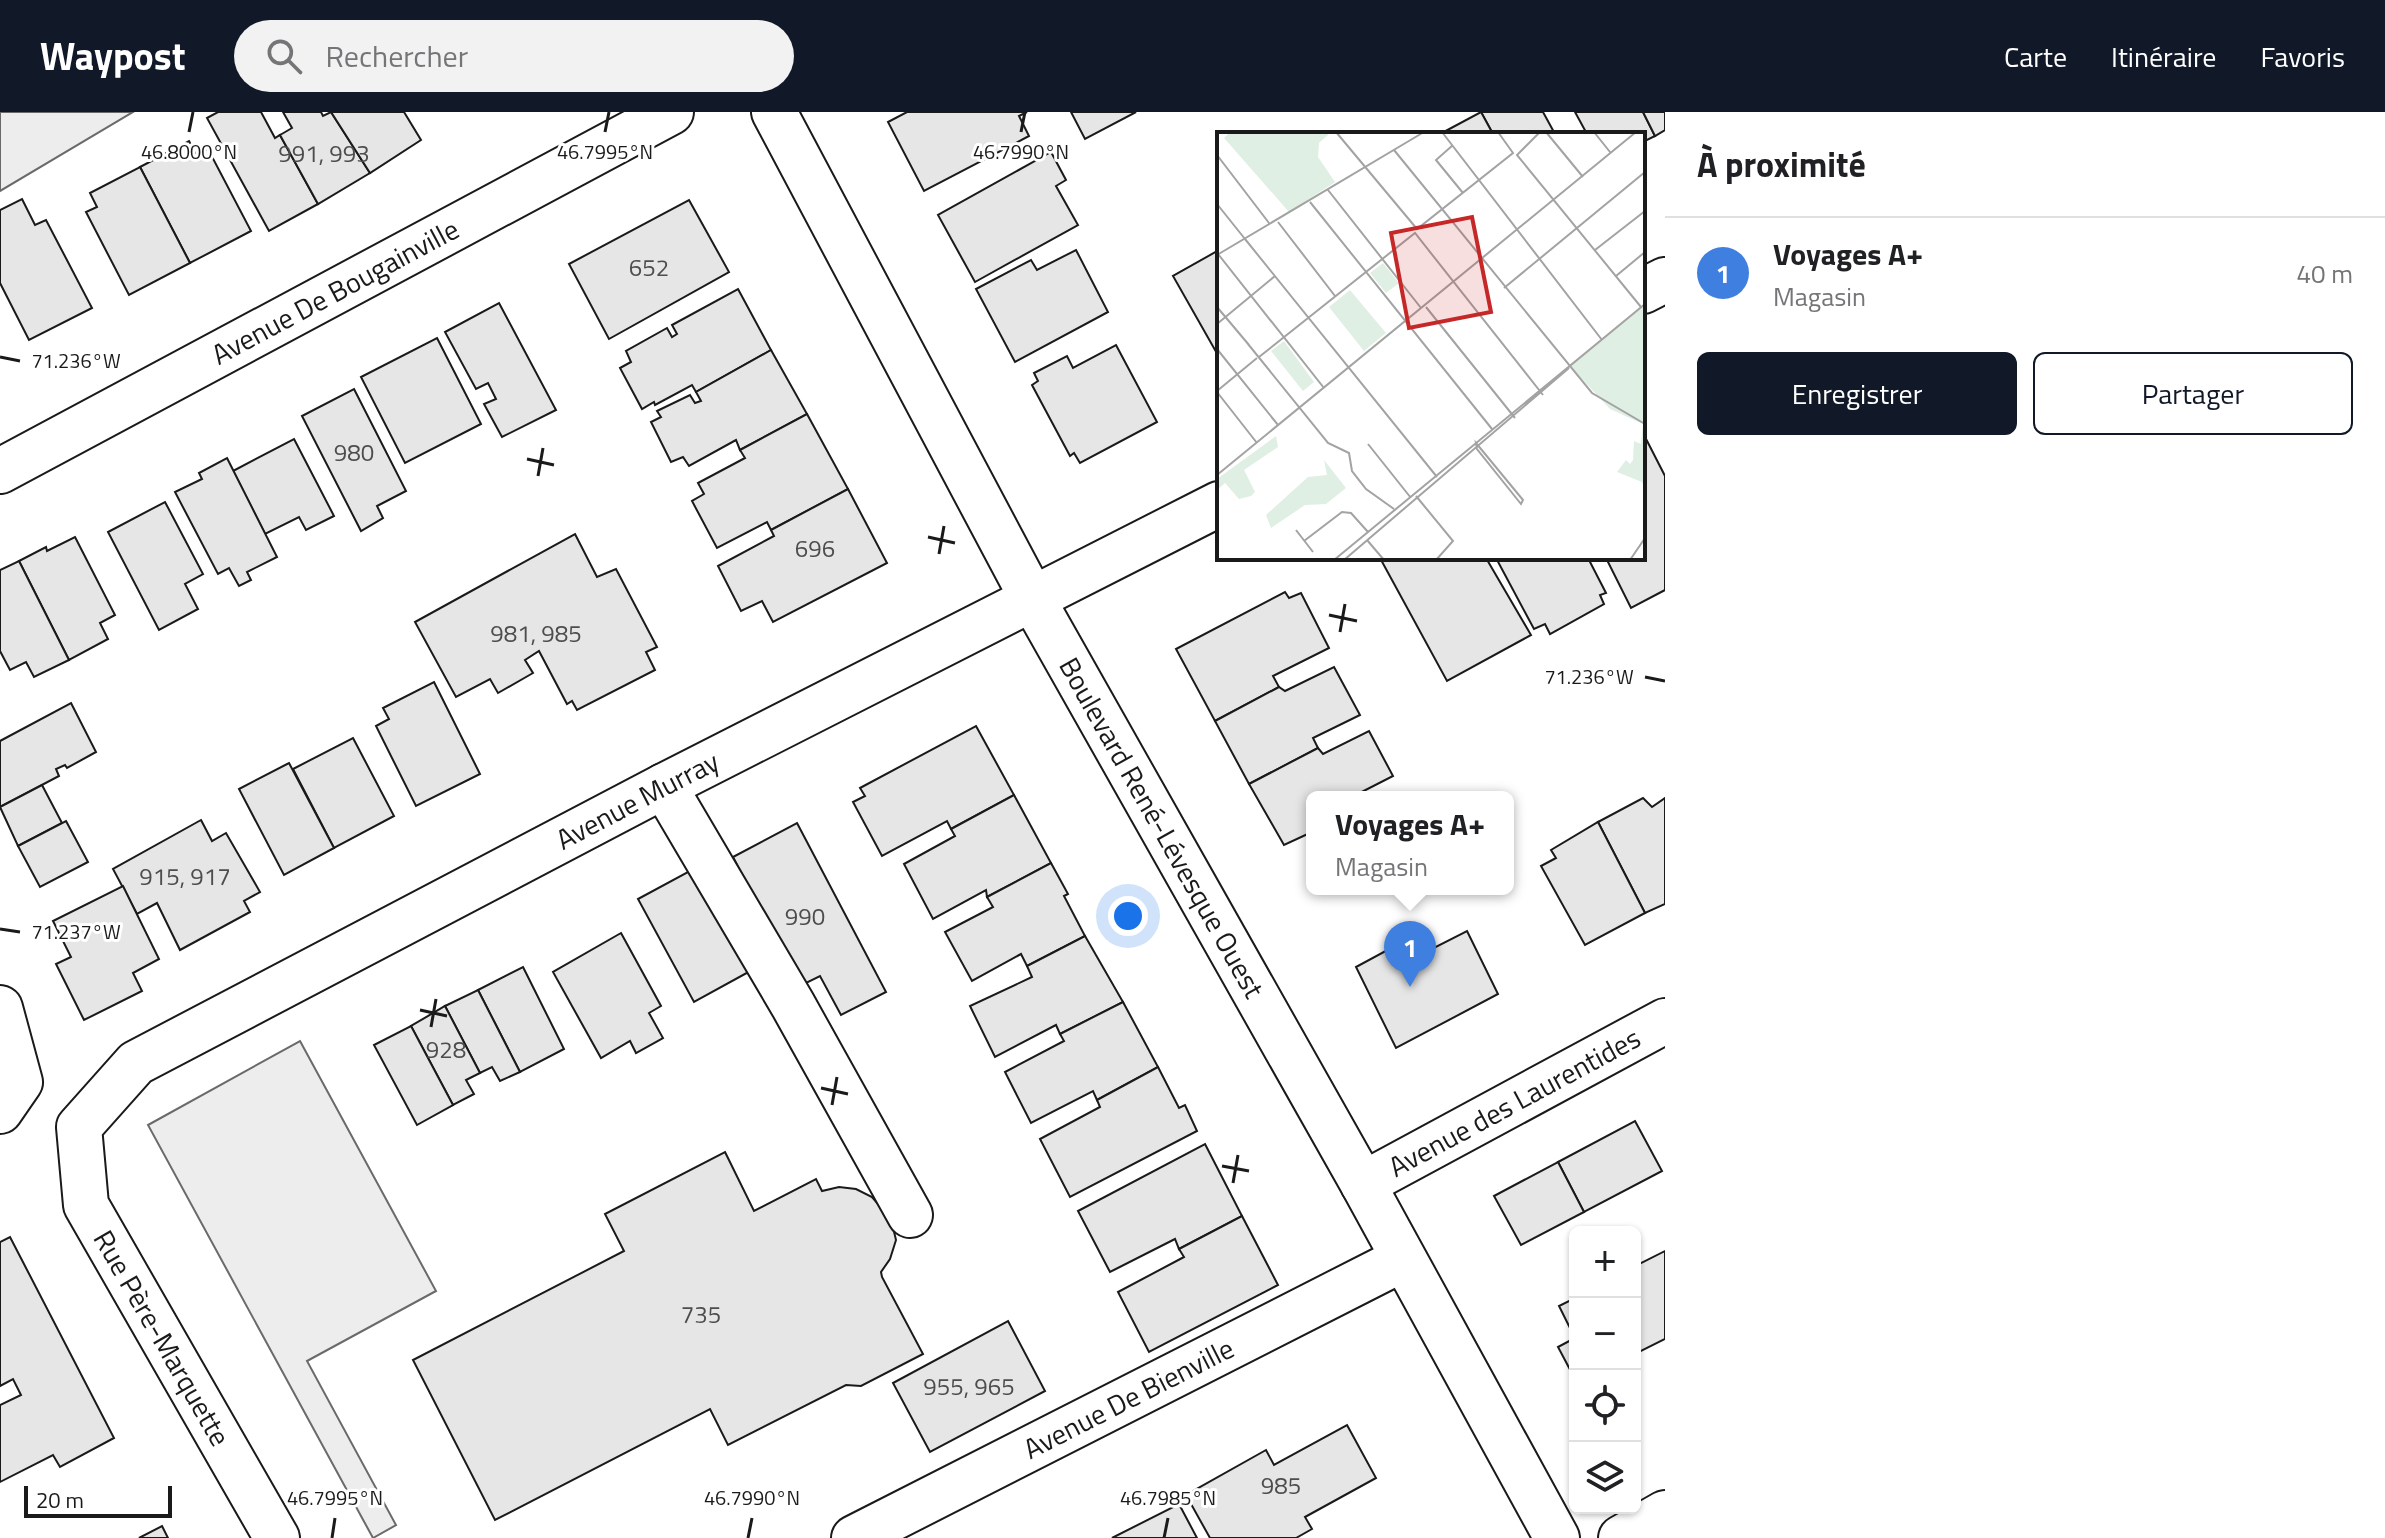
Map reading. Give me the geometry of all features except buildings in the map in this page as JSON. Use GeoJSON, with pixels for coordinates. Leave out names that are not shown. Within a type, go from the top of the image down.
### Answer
{"type":"FeatureCollection","features":[{"type":"Feature","properties":{"kind":"street","name":"Avenue De Bougainville"},"geometry":{"type":"LineString","coordinates":[[0,471],[671,112]]}},
{"type":"Feature","properties":{"kind":"street","name":"Boulevard René-Lévesque Ouest"},"geometry":{"type":"LineString","coordinates":[[774,112],[1032,598],[1363,1184],[1557,1538]]}},
{"type":"Feature","properties":{"kind":"street"},"geometry":{"type":"LineString","coordinates":[[1645,290],[1665,280]]}},
{"type":"Feature","properties":{"kind":"street","name":"Avenue Murray"},"geometry":{"type":"LineString","coordinates":[[79,1127],[136,1063],[664,786],[1217,505]]}},
{"type":"Feature","properties":{"kind":"street"},"geometry":{"type":"LineString","coordinates":[[664,786],[793,1005],[910,1215]]}},
{"type":"Feature","properties":{"kind":"street"},"geometry":{"type":"LineString","coordinates":[[0,1008],[10,1096]]}},
{"type":"Feature","properties":{"kind":"street","name":"Avenue des Laurentides"},"geometry":{"type":"LineString","coordinates":[[1363,1184],[1665,1021]]}},
{"type":"Feature","properties":{"kind":"street","name":"Rue Père-Marquette"},"geometry":{"type":"LineString","coordinates":[[79,1127],[86,1205],[277,1538]]}},
{"type":"Feature","properties":{"kind":"street","name":"Avenue De Bienville"},"geometry":{"type":"LineString","coordinates":[[854,1538],[1403,1259]]}},
{"type":"Feature","properties":{"kind":"street"},"geometry":{"type":"LineString","coordinates":[[1621,1538],[1665,1513]]}},
{"type":"Feature","properties":{"kind":"shaded area"},"geometry":{"type":"Polygon","coordinates":[[[0,112],[133,112],[0,191],[0,112]]]}},
{"type":"Feature","properties":{"kind":"shaded area"},"geometry":{"type":"Polygon","coordinates":[[[300,1041],[436,1291],[307,1361],[396,1525],[373,1538],[148,1125],[300,1041]]]}},
{"type":"Feature","properties":{"kind":"place","name":"Voyages A+"},"geometry":{"type":"Point","coordinates":[1410,987]}}]}
